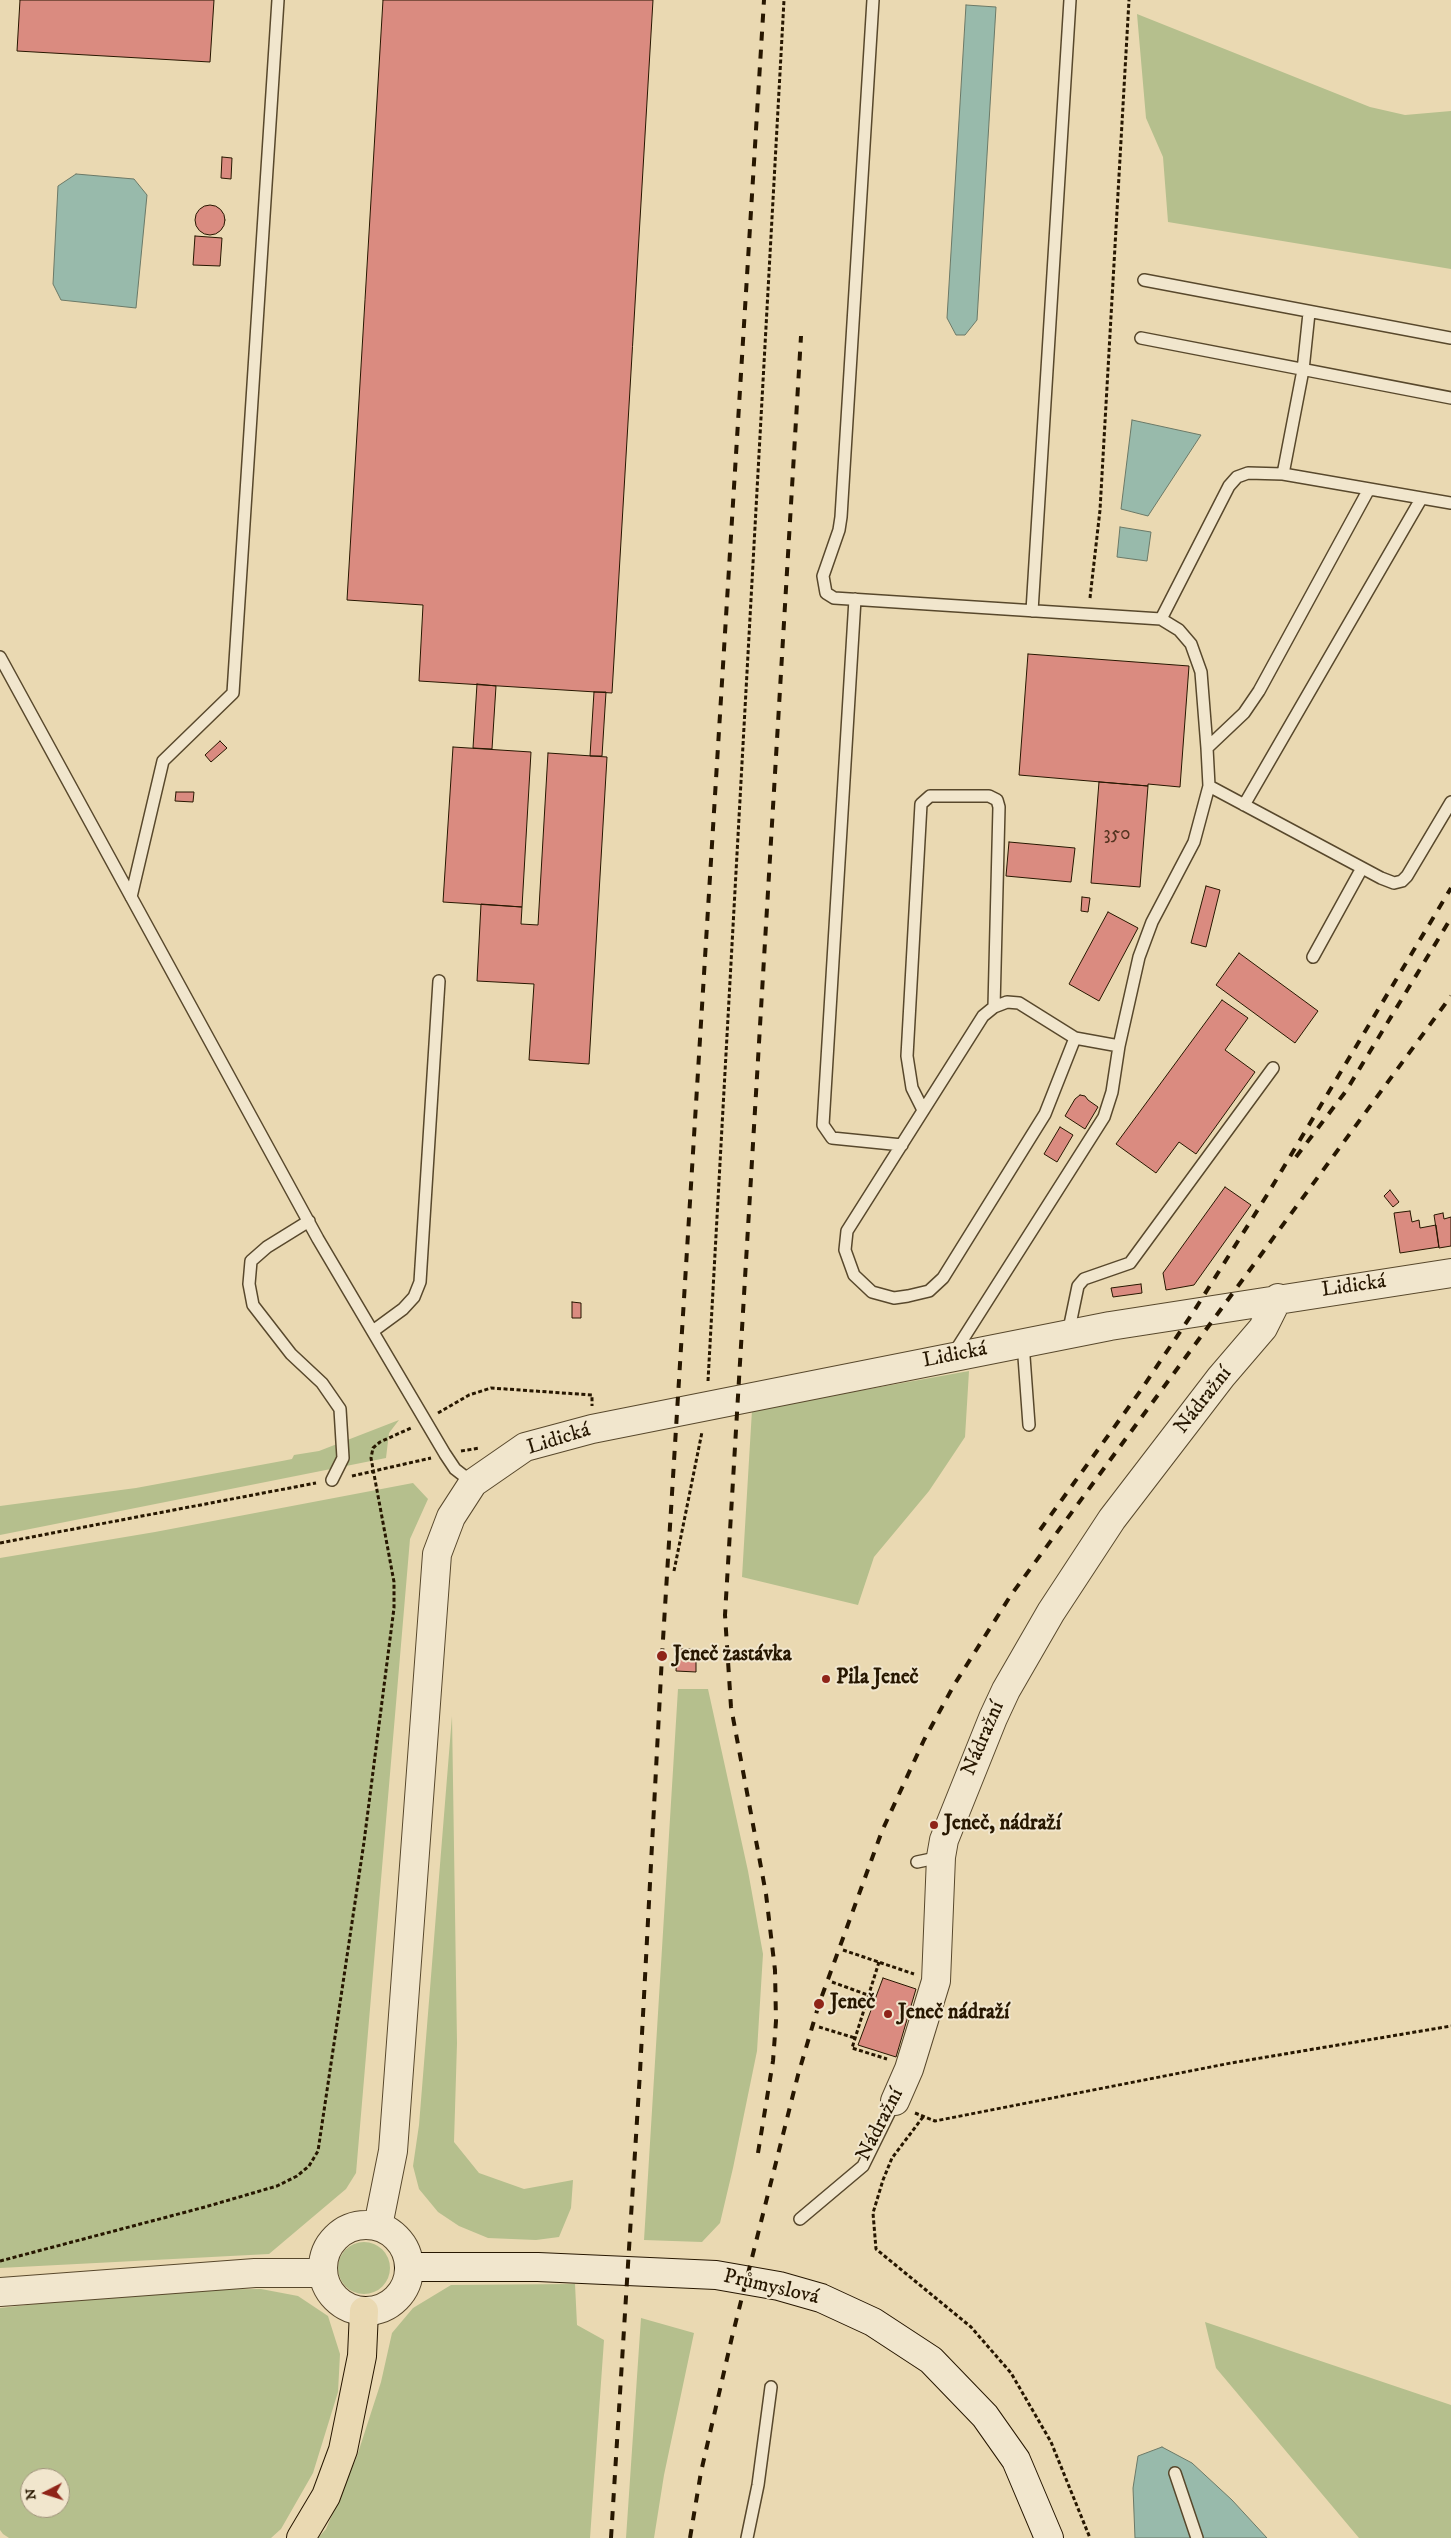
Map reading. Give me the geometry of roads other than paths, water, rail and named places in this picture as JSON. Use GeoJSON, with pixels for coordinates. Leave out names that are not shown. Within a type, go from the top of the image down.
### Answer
{"type":"FeatureCollection","features":[{"type":"Feature","properties":{"kind":"highway"},"geometry":{"type":"LineString","coordinates":[[301,2538],[326,2496],[343,2450],[362,2356],[364,2311]]}},
{"type":"Feature","properties":{"kind":"street","name":"Lidická"},"geometry":{"type":"LineString","coordinates":[[473,1483],[525,1447],[592,1429],[1068,1334],[1278,1298],[1451,1273]]}},
{"type":"Feature","properties":{"kind":"street","name":"Nádražní"},"geometry":{"type":"LineString","coordinates":[[895,2101],[910,2066],[936,1981],[929,1860],[944,1840],[992,1718],[1051,1612],[1112,1519],[1221,1377],[1263,1328],[1278,1298]]}},
{"type":"Feature","properties":{"kind":"street"},"geometry":{"type":"LineString","coordinates":[[378,2226],[393,2151],[437,1554],[451,1517],[473,1483]]}},
{"type":"Feature","properties":{"kind":"street"},"geometry":{"type":"LineString","coordinates":[[360,2225],[378,2226],[396,2237],[407,2256],[409,2267],[408,2277],[399,2295],[383,2307],[364,2311],[341,2303],[326,2284],[323,2273],[323,2261],[327,2249],[343,2231],[360,2225]]}},
{"type":"Feature","properties":{"kind":"street","name":"Průmyslová"},"geometry":{"type":"LineString","coordinates":[[409,2267],[538,2267],[716,2275],[779,2286],[821,2298],[873,2322],[931,2360],[985,2416],[1016,2460],[1049,2538]]}},
{"type":"Feature","properties":{"kind":"street"},"geometry":{"type":"LineString","coordinates":[[0,2292],[255,2273],[323,2273]]}},
{"type":"Feature","properties":{"kind":"lane"},"geometry":{"type":"LineString","coordinates":[[131,897],[163,761],[233,693],[278,0]]}},
{"type":"Feature","properties":{"kind":"lane"},"geometry":{"type":"LineString","coordinates":[[873,0],[841,517],[839,530],[823,576],[826,594],[834,598],[1161,620],[1178,630],[1192,644],[1201,672],[1207,748],[1209,786],[1194,842],[1152,922],[1139,957],[1119,1046],[1112,1092],[1104,1117],[952,1356]]}},
{"type":"Feature","properties":{"kind":"lane"},"geometry":{"type":"LineString","coordinates":[[1032,611],[1070,0]]}},
{"type":"Feature","properties":{"kind":"lane"},"geometry":{"type":"LineString","coordinates":[[1144,280],[1451,338]]}},
{"type":"Feature","properties":{"kind":"lane"},"geometry":{"type":"LineString","coordinates":[[1283,474],[1303,370],[1310,312]]}},
{"type":"Feature","properties":{"kind":"lane"},"geometry":{"type":"LineString","coordinates":[[1141,338],[1451,398]]}},
{"type":"Feature","properties":{"kind":"lane"},"geometry":{"type":"LineString","coordinates":[[1161,620],[1230,486],[1237,477],[1248,473],[1283,474],[1451,503]]}},
{"type":"Feature","properties":{"kind":"lane"},"geometry":{"type":"LineString","coordinates":[[1207,748],[1244,713],[1259,691],[1369,489]]}},
{"type":"Feature","properties":{"kind":"lane"},"geometry":{"type":"LineString","coordinates":[[1244,805],[1421,499]]}},
{"type":"Feature","properties":{"kind":"lane"},"geometry":{"type":"LineString","coordinates":[[854,599],[823,1125],[832,1138],[902,1145]]}},
{"type":"Feature","properties":{"kind":"lane"},"geometry":{"type":"LineString","coordinates":[[0,657],[309,1221],[372,1331],[455,1469],[473,1483]]}},
{"type":"Feature","properties":{"kind":"lane"},"geometry":{"type":"LineString","coordinates":[[1209,786],[1362,868],[1394,882],[1402,881],[1451,802]]}},
{"type":"Feature","properties":{"kind":"lane"},"geometry":{"type":"LineString","coordinates":[[923,1110],[912,1088],[907,1056],[921,804],[930,796],[989,796],[997,800],[999,806],[994,1007]]}},
{"type":"Feature","properties":{"kind":"lane"},"geometry":{"type":"LineString","coordinates":[[1313,957],[1362,868]]}},
{"type":"Feature","properties":{"kind":"lane"},"geometry":{"type":"LineString","coordinates":[[372,1331],[403,1309],[414,1297],[420,1282],[438,981]]}},
{"type":"Feature","properties":{"kind":"lane"},"geometry":{"type":"LineString","coordinates":[[1075,1038],[1045,1114],[943,1278],[928,1290],[894,1298],[872,1292],[854,1275],[846,1250],[847,1231],[983,1016],[994,1007],[1007,1002],[1019,1003],[1075,1038],[1119,1046]]}},
{"type":"Feature","properties":{"kind":"lane"},"geometry":{"type":"LineString","coordinates":[[1068,1334],[1078,1286],[1084,1279],[1130,1263],[1273,1068]]}},
{"type":"Feature","properties":{"kind":"lane"},"geometry":{"type":"LineString","coordinates":[[309,1221],[267,1247],[251,1261],[249,1284],[254,1306],[291,1354],[322,1383],[340,1409],[343,1458],[332,1480]]}},
{"type":"Feature","properties":{"kind":"lane"},"geometry":{"type":"LineString","coordinates":[[1022,1343],[1029,1425]]}},
{"type":"Feature","properties":{"kind":"lane","name":"Nádražní"},"geometry":{"type":"LineString","coordinates":[[800,2219],[864,2166],[895,2101]]}},
{"type":"Feature","properties":{"kind":"lane"},"geometry":{"type":"LineString","coordinates":[[747,2538],[758,2485],[771,2387]]}},
{"type":"Feature","properties":{"kind":"lane"},"geometry":{"type":"LineString","coordinates":[[1175,2473],[1196,2538]]}},
{"type":"Feature","properties":{"kind":"railway"},"geometry":{"type":"LineString","coordinates":[[611,2538],[640,2072],[662,1656],[764,0]]}},
{"type":"Feature","properties":{"kind":"railway"},"geometry":{"type":"LineString","coordinates":[[758,2153],[773,2061],[776,2021],[775,1970],[766,1894],[731,1707],[725,1615],[801,336]]}},
{"type":"Feature","properties":{"kind":"railway"},"geometry":{"type":"LineString","coordinates":[[1040,1530],[1141,1390],[1194,1311],[1267,1195],[1451,888]]}},
{"type":"Feature","properties":{"kind":"railway"},"geometry":{"type":"LineString","coordinates":[[1296,1157],[1346,1091],[1451,918]]}},
{"type":"Feature","properties":{"kind":"railway"},"geometry":{"type":"LineString","coordinates":[[690,2538],[701,2472],[732,2337],[798,2075],[819,2004],[882,1831],[924,1740],[954,1685],[1011,1595],[1451,996]]}},
{"type":"Feature","properties":{"kind":"place","name":"Jeneč zastávka"},"geometry":{"type":"Point","coordinates":[662,1656]}},
{"type":"Feature","properties":{"kind":"place","name":"Pila Jeneč"},"geometry":{"type":"Point","coordinates":[826,1679]}},
{"type":"Feature","properties":{"kind":"place","name":"Jeneč, nádraží"},"geometry":{"type":"Point","coordinates":[934,1825]}},
{"type":"Feature","properties":{"kind":"place","name":"Jeneč"},"geometry":{"type":"Point","coordinates":[819,2004]}},
{"type":"Feature","properties":{"kind":"place","name":"Jeneč nádraží"},"geometry":{"type":"Point","coordinates":[888,2014]}}]}
